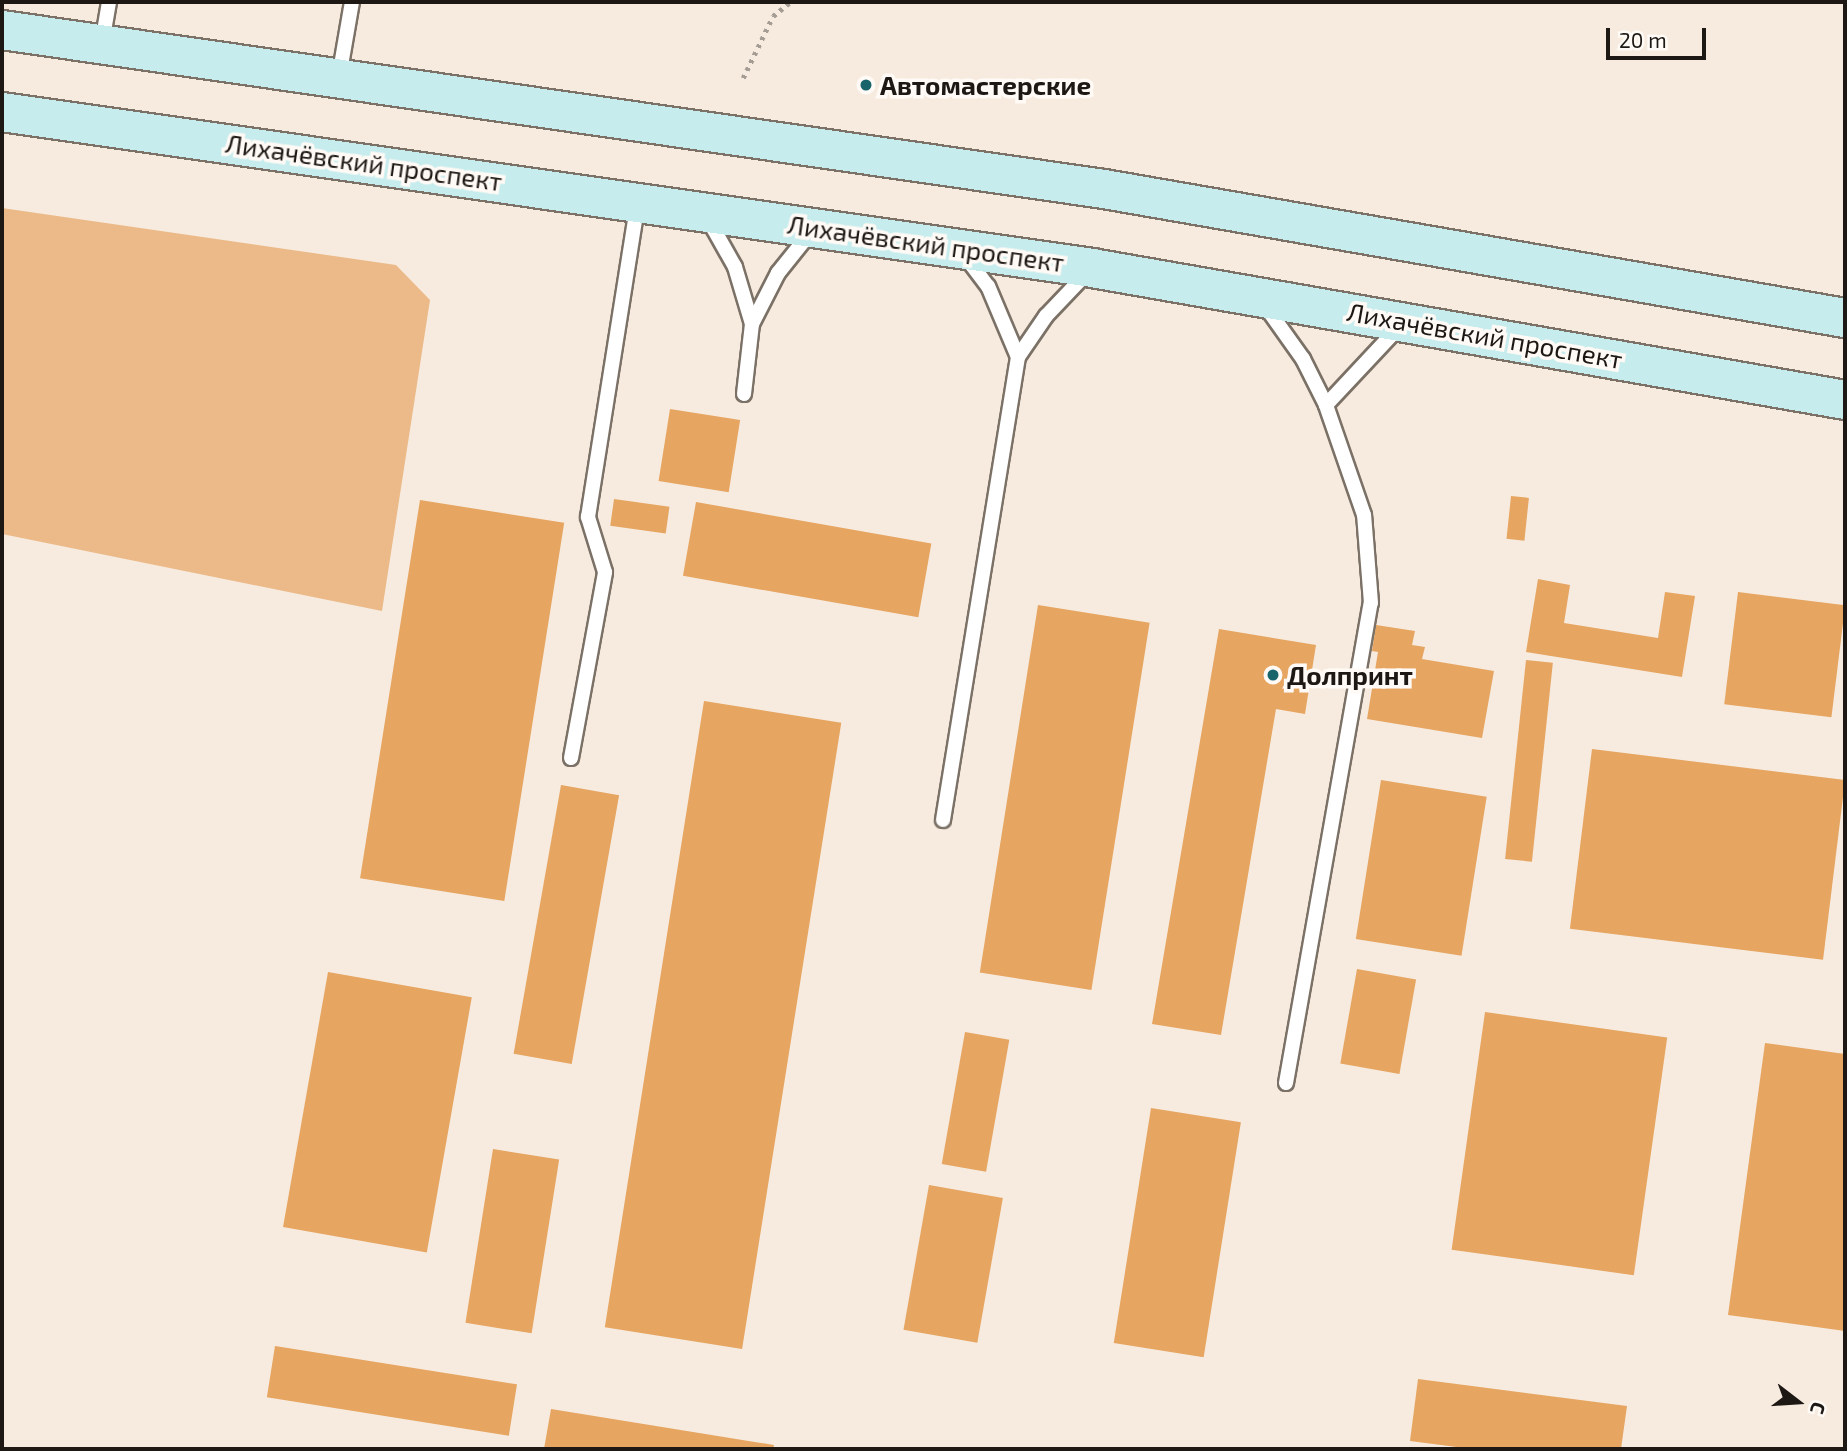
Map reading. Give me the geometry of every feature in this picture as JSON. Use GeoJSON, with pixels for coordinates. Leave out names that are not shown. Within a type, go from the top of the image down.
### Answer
{"type":"FeatureCollection","features":[{"type":"Feature","properties":{"kind":"main road"},"geometry":{"type":"LineString","coordinates":[[2,30],[1104,189],[1845,318]]}},
{"type":"Feature","properties":{"kind":"main road","name":"Лихачёвский проспект"},"geometry":{"type":"LineString","coordinates":[[2,112],[1093,268],[1845,400]]}},
{"type":"Feature","properties":{"kind":"lane"},"geometry":{"type":"LineString","coordinates":[[102,44],[109,2]]}},
{"type":"Feature","properties":{"kind":"lane"},"geometry":{"type":"LineString","coordinates":[[339,78],[352,2]]}},
{"type":"Feature","properties":{"kind":"lane"},"geometry":{"type":"LineString","coordinates":[[571,758],[605,572],[588,517],[638,201]]}},
{"type":"Feature","properties":{"kind":"lane"},"geometry":{"type":"LineString","coordinates":[[700,210],[722,237],[735,267],[752,324]]}},
{"type":"Feature","properties":{"kind":"lane"},"geometry":{"type":"LineString","coordinates":[[744,394],[752,324],[778,273],[816,227]]}},
{"type":"Feature","properties":{"kind":"lane"},"geometry":{"type":"LineString","coordinates":[[957,248],[988,286],[1018,357]]}},
{"type":"Feature","properties":{"kind":"lane"},"geometry":{"type":"LineString","coordinates":[[943,820],[1018,357],[1046,316],[1093,268]]}},
{"type":"Feature","properties":{"kind":"lane"},"geometry":{"type":"LineString","coordinates":[[1256,295],[1291,340],[1326,405],[1364,515],[1371,603],[1286,1083]]}},
{"type":"Feature","properties":{"kind":"lane"},"geometry":{"type":"LineString","coordinates":[[1326,405],[1405,321]]}},
{"type":"Feature","properties":{"kind":"path"},"geometry":{"type":"LineString","coordinates":[[743,78],[773,16],[790,2]]}},
{"type":"Feature","properties":{"kind":"shaded area"},"geometry":{"type":"Polygon","coordinates":[[[2,208],[396,265],[430,300],[382,611],[2,534],[2,208]]]}},
{"type":"Feature","properties":{"kind":"building"},"geometry":{"type":"Polygon","coordinates":[[[670,409],[740,420],[729,492],[659,481],[670,409]]]}},
{"type":"Feature","properties":{"kind":"building"},"geometry":{"type":"Polygon","coordinates":[[[1511,496],[1529,498],[1524,541],[1507,539],[1511,496]]]}},
{"type":"Feature","properties":{"kind":"building"},"geometry":{"type":"Polygon","coordinates":[[[614,499],[669,507],[666,534],[610,526],[614,499]]]}},
{"type":"Feature","properties":{"kind":"building"},"geometry":{"type":"Polygon","coordinates":[[[420,500],[564,523],[504,901],[360,878],[420,500]]]}},
{"type":"Feature","properties":{"kind":"building"},"geometry":{"type":"Polygon","coordinates":[[[696,502],[931,544],[918,617],[683,576],[696,502]]]}},
{"type":"Feature","properties":{"kind":"building"},"geometry":{"type":"Polygon","coordinates":[[[1538,579],[1570,585],[1564,623],[1658,638],[1665,592],[1695,596],[1682,677],[1526,652],[1538,579]]]}},
{"type":"Feature","properties":{"kind":"building"},"geometry":{"type":"Polygon","coordinates":[[[1738,592],[1845,605],[1831,717],[1724,704],[1738,592]]]}},
{"type":"Feature","properties":{"kind":"building"},"geometry":{"type":"Polygon","coordinates":[[[1038,605],[1150,623],[1091,990],[980,972],[1038,605]]]}},
{"type":"Feature","properties":{"kind":"building"},"geometry":{"type":"Polygon","coordinates":[[[1376,625],[1415,631],[1412,645],[1425,647],[1422,659],[1494,671],[1482,738],[1367,719],[1378,652],[1372,651],[1376,625]]]}},
{"type":"Feature","properties":{"kind":"building"},"geometry":{"type":"Polygon","coordinates":[[[1219,629],[1316,645],[1305,714],[1276,709],[1221,1035],[1152,1024],[1219,629]]]}},
{"type":"Feature","properties":{"kind":"building"},"geometry":{"type":"Polygon","coordinates":[[[1526,660],[1553,663],[1532,862],[1505,859],[1526,660]]]}},
{"type":"Feature","properties":{"kind":"building"},"geometry":{"type":"Polygon","coordinates":[[[704,701],[841,723],[742,1349],[605,1327],[704,701]]]}},
{"type":"Feature","properties":{"kind":"building"},"geometry":{"type":"Polygon","coordinates":[[[1592,749],[1845,780],[1823,960],[1570,929],[1592,749]]]}},
{"type":"Feature","properties":{"kind":"building"},"geometry":{"type":"Polygon","coordinates":[[[1381,780],[1487,797],[1461,956],[1356,939],[1381,780]]]}},
{"type":"Feature","properties":{"kind":"building"},"geometry":{"type":"Polygon","coordinates":[[[561,785],[619,795],[572,1064],[514,1054],[561,785]]]}},
{"type":"Feature","properties":{"kind":"building"},"geometry":{"type":"Polygon","coordinates":[[[1357,969],[1416,979],[1399,1074],[1340,1064],[1357,969]]]}},
{"type":"Feature","properties":{"kind":"building"},"geometry":{"type":"Polygon","coordinates":[[[328,972],[472,997],[427,1252],[283,1227],[328,972]]]}},
{"type":"Feature","properties":{"kind":"building"},"geometry":{"type":"Polygon","coordinates":[[[1485,1012],[1667,1038],[1634,1275],[1452,1250],[1485,1012]]]}},
{"type":"Feature","properties":{"kind":"building"},"geometry":{"type":"Polygon","coordinates":[[[965,1032],[1009,1040],[986,1172],[942,1164],[965,1032]]]}},
{"type":"Feature","properties":{"kind":"building"},"geometry":{"type":"Polygon","coordinates":[[[1765,1043],[1845,1054],[1845,1331],[1728,1315],[1765,1043]]]}},
{"type":"Feature","properties":{"kind":"building"},"geometry":{"type":"Polygon","coordinates":[[[1151,1108],[1241,1122],[1204,1357],[1114,1343],[1151,1108]]]}},
{"type":"Feature","properties":{"kind":"building"},"geometry":{"type":"Polygon","coordinates":[[[493,1149],[559,1159],[532,1333],[465,1323],[493,1149]]]}},
{"type":"Feature","properties":{"kind":"building"},"geometry":{"type":"Polygon","coordinates":[[[929,1185],[1003,1198],[977,1343],[903,1330],[929,1185]]]}},
{"type":"Feature","properties":{"kind":"building"},"geometry":{"type":"Polygon","coordinates":[[[275,1346],[517,1384],[509,1436],[267,1397],[275,1346]]]}},
{"type":"Feature","properties":{"kind":"building"},"geometry":{"type":"Polygon","coordinates":[[[1418,1379],[1627,1406],[1621,1449],[1472,1449],[1410,1441],[1418,1379]]]}},
{"type":"Feature","properties":{"kind":"building"},"geometry":{"type":"Polygon","coordinates":[[[551,1409],[774,1445],[773,1449],[544,1449],[551,1409]]]}},
{"type":"Feature","properties":{"kind":"place","name":"Автомастерские"},"geometry":{"type":"Point","coordinates":[866,85]}},
{"type":"Feature","properties":{"kind":"place","name":"Долпринт"},"geometry":{"type":"Point","coordinates":[1273,675]}}]}
